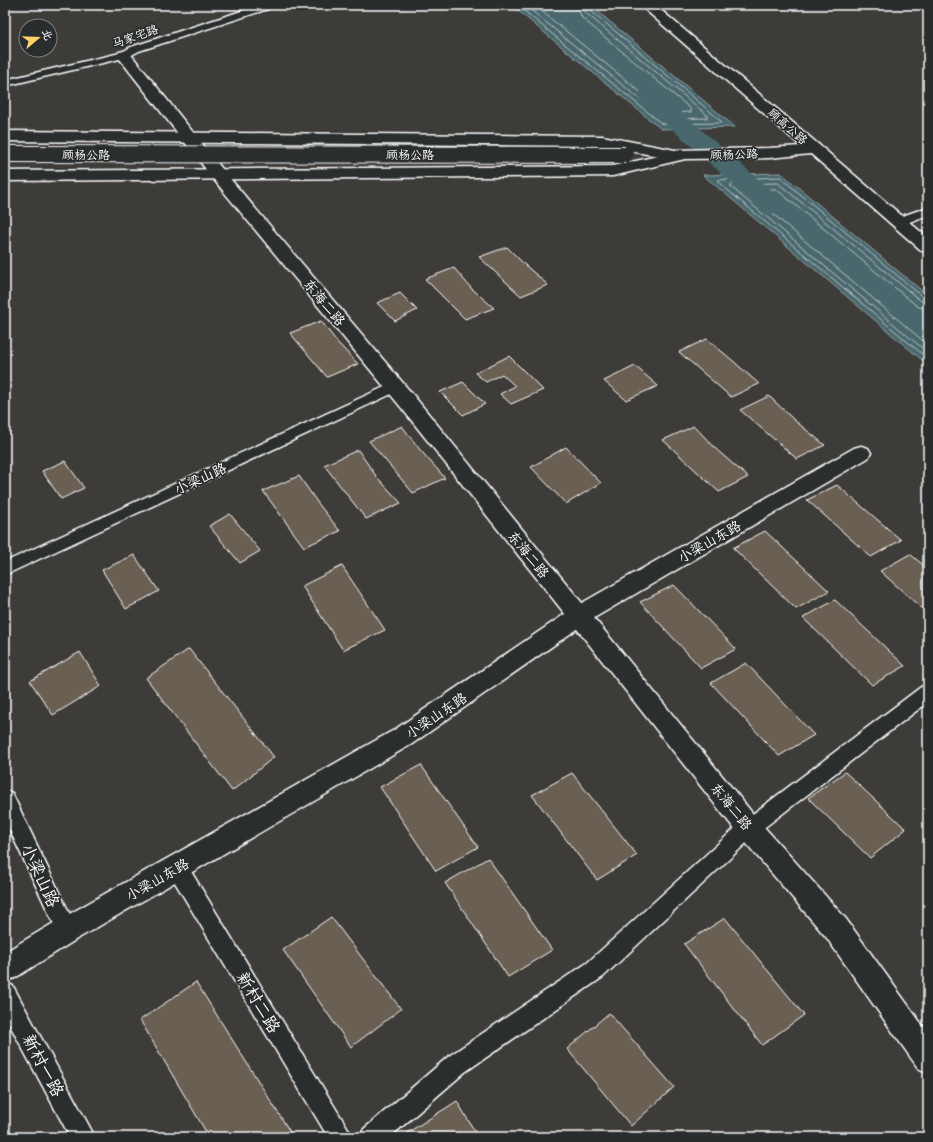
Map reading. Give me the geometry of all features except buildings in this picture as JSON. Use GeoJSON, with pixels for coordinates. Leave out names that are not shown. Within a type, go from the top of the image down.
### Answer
{"type":"FeatureCollection","features":[{"type":"Feature","properties":{"kind":"street","name":"顾高公路"},"geometry":{"type":"LineString","coordinates":[[647,5],[928,246]]}},
{"type":"Feature","properties":{"kind":"street","name":"东海二路"},"geometry":{"type":"LineString","coordinates":[[124,55],[217,173],[396,387],[749,828],[836,928],[928,1058]]}},
{"type":"Feature","properties":{"kind":"street"},"geometry":{"type":"LineString","coordinates":[[5,136],[602,141],[686,155]]}},
{"type":"Feature","properties":{"kind":"street","name":"顾杨公路"},"geometry":{"type":"LineString","coordinates":[[5,154],[686,155],[769,153],[815,149]]}},
{"type":"Feature","properties":{"kind":"street"},"geometry":{"type":"LineString","coordinates":[[5,176],[217,173],[613,171],[686,155]]}},
{"type":"Feature","properties":{"kind":"street","name":"小梁山东路"},"geometry":{"type":"LineString","coordinates":[[5,968],[67,930],[403,737],[579,616],[861,453]]}},
{"type":"Feature","properties":{"kind":"lane","name":"马家宅路"},"geometry":{"type":"LineString","coordinates":[[5,83],[124,55],[135,49],[270,5]]}},
{"type":"Feature","properties":{"kind":"lane"},"geometry":{"type":"LineString","coordinates":[[899,222],[928,211]]}},
{"type":"Feature","properties":{"kind":"lane","name":"小梁山路"},"geometry":{"type":"LineString","coordinates":[[5,569],[396,387]]}},
{"type":"Feature","properties":{"kind":"lane"},"geometry":{"type":"LineString","coordinates":[[372,1137],[457,1064],[595,970],[749,828],[928,692]]}},
{"type":"Feature","properties":{"kind":"lane","name":"小梁山路"},"geometry":{"type":"LineString","coordinates":[[5,799],[67,930]]}},
{"type":"Feature","properties":{"kind":"lane","name":"新村二路"},"geometry":{"type":"LineString","coordinates":[[177,867],[341,1137]]}},
{"type":"Feature","properties":{"kind":"lane","name":"新村一路"},"geometry":{"type":"LineString","coordinates":[[5,994],[83,1137]]}},
{"type":"Feature","properties":{"kind":"water"},"geometry":{"type":"Polygon","coordinates":[[[511,5],[590,5],[735,127],[661,129],[511,5]]]}},
{"type":"Feature","properties":{"kind":"water"},"geometry":{"type":"Polygon","coordinates":[[[781,173],[928,296],[928,365],[703,175],[781,173]]]}},
{"type":"Feature","properties":{"kind":"waterway"},"geometry":{"type":"LineString","coordinates":[[649,96],[773,206]]}}]}
